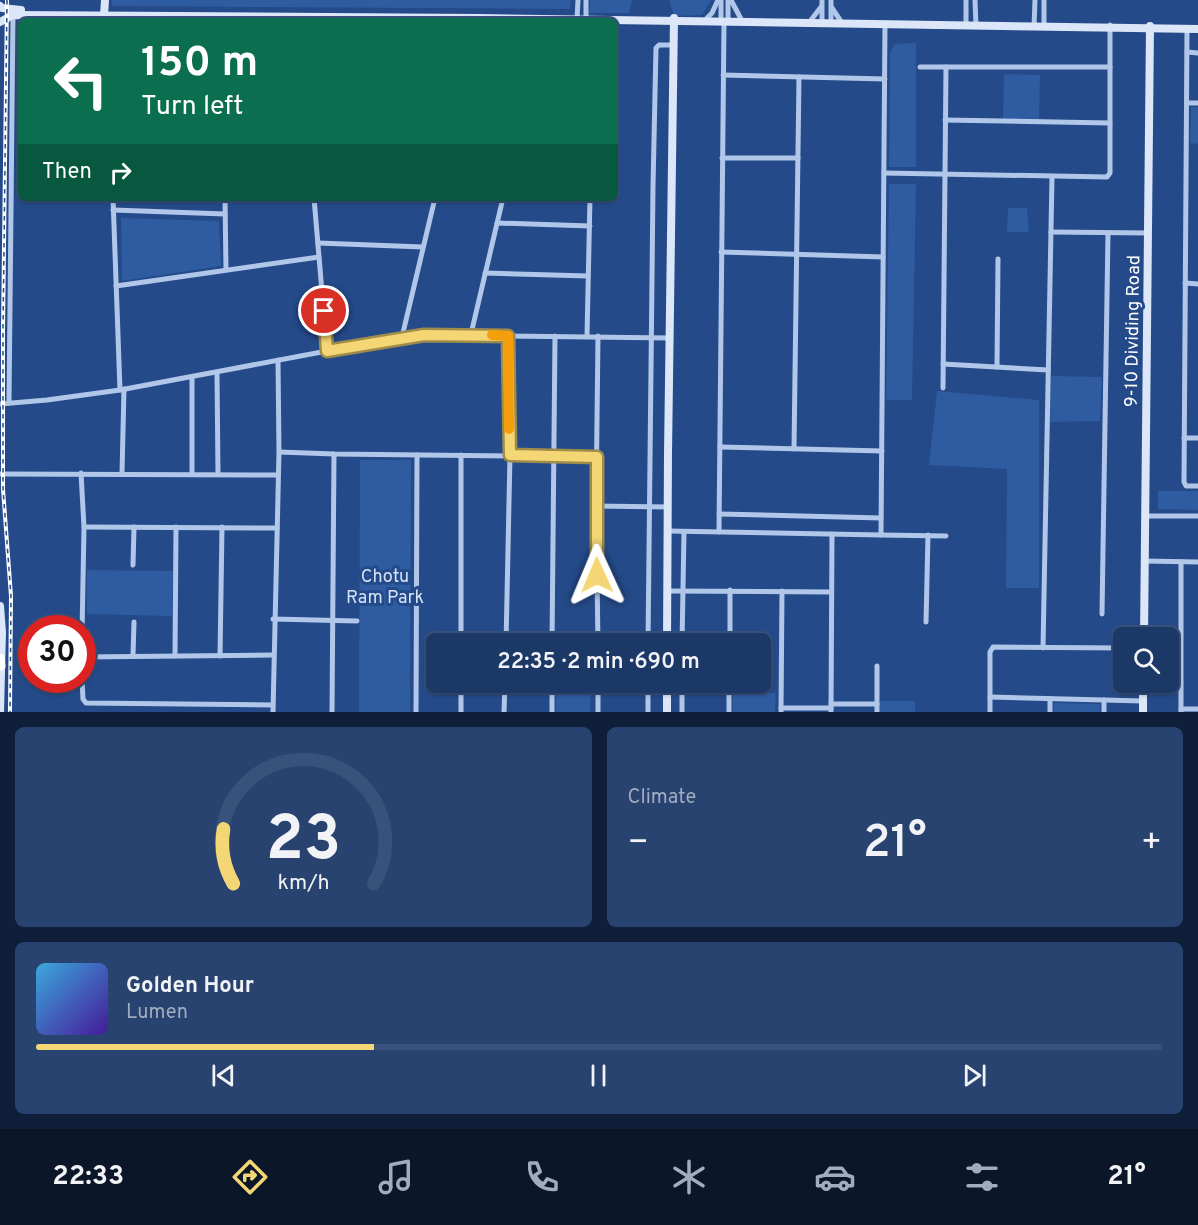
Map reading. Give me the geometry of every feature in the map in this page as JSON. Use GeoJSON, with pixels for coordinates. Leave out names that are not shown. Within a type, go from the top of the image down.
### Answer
{"type":"FeatureCollection","features":[{"type":"Feature","properties":{"kind":"street"},"geometry":{"type":"LineString","coordinates":[[105,0],[105,14]]}},
{"type":"Feature","properties":{"kind":"street"},"geometry":{"type":"LineString","coordinates":[[578,0],[581,18]]}},
{"type":"Feature","properties":{"kind":"street"},"geometry":{"type":"LineString","coordinates":[[581,18],[586,0]]}},
{"type":"Feature","properties":{"kind":"street"},"geometry":{"type":"LineString","coordinates":[[707,18],[719,0]]}},
{"type":"Feature","properties":{"kind":"street"},"geometry":{"type":"LineString","coordinates":[[719,0],[724,21]]}},
{"type":"Feature","properties":{"kind":"street"},"geometry":{"type":"LineString","coordinates":[[719,532],[724,21],[729,0]]}},
{"type":"Feature","properties":{"kind":"street"},"geometry":{"type":"LineString","coordinates":[[729,0],[741,19]]}},
{"type":"Feature","properties":{"kind":"street"},"geometry":{"type":"LineString","coordinates":[[966,0],[966,24]]}},
{"type":"Feature","properties":{"kind":"street"},"geometry":{"type":"LineString","coordinates":[[975,0],[976,24]]}},
{"type":"Feature","properties":{"kind":"street"},"geometry":{"type":"LineString","coordinates":[[1034,25],[1035,0]]}},
{"type":"Feature","properties":{"kind":"street"},"geometry":{"type":"LineString","coordinates":[[1044,0],[1044,25]]}},
{"type":"Feature","properties":{"kind":"street"},"geometry":{"type":"LineString","coordinates":[[822,2],[826,22]]}},
{"type":"Feature","properties":{"kind":"street"},"geometry":{"type":"LineString","coordinates":[[811,20],[822,2]]}},
{"type":"Feature","properties":{"kind":"street"},"geometry":{"type":"LineString","coordinates":[[826,22],[831,3]]}},
{"type":"Feature","properties":{"kind":"street"},"geometry":{"type":"LineString","coordinates":[[831,3],[840,20]]}},
{"type":"Feature","properties":{"kind":"street"},"geometry":{"type":"LineString","coordinates":[[0,6],[14,10],[105,14]]}},
{"type":"Feature","properties":{"kind":"street"},"geometry":{"type":"LineString","coordinates":[[0,22],[13,15],[105,14],[581,18]]}},
{"type":"Feature","properties":{"kind":"street"},"geometry":{"type":"LineString","coordinates":[[9,404],[13,15]]}},
{"type":"Feature","properties":{"kind":"street"},"geometry":{"type":"LineString","coordinates":[[618,18],[1198,27]]}},
{"type":"Feature","properties":{"kind":"street"},"geometry":{"type":"LineString","coordinates":[[674,19],[826,22],[840,20],[885,23]]}},
{"type":"Feature","properties":{"kind":"street"},"geometry":{"type":"LineString","coordinates":[[667,633],[674,19]]}},
{"type":"Feature","properties":{"kind":"street"},"geometry":{"type":"LineString","coordinates":[[881,535],[885,23]]}},
{"type":"Feature","properties":{"kind":"street"},"geometry":{"type":"LineString","coordinates":[[884,174],[1107,177],[1110,173],[1110,26]]}},
{"type":"Feature","properties":{"kind":"street"},"geometry":{"type":"LineString","coordinates":[[1150,27],[1187,29],[1198,27]]}},
{"type":"Feature","properties":{"kind":"street","name":"9-10 Dividing Road"},"geometry":{"type":"LineString","coordinates":[[1144,627],[1150,27]]}},
{"type":"Feature","properties":{"kind":"street"},"geometry":{"type":"LineString","coordinates":[[1187,29],[1184,482],[1186,486],[1198,486]]}},
{"type":"Feature","properties":{"kind":"street"},"geometry":{"type":"LineString","coordinates":[[648,633],[656,48],[659,45],[674,45]]}},
{"type":"Feature","properties":{"kind":"street"},"geometry":{"type":"LineString","coordinates":[[1187,52],[1198,53]]}},
{"type":"Feature","properties":{"kind":"street"},"geometry":{"type":"LineString","coordinates":[[13,66],[18,67]]}},
{"type":"Feature","properties":{"kind":"street"},"geometry":{"type":"LineString","coordinates":[[920,67],[1110,67]]}},
{"type":"Feature","properties":{"kind":"street"},"geometry":{"type":"LineString","coordinates":[[942,388],[946,67]]}},
{"type":"Feature","properties":{"kind":"street"},"geometry":{"type":"LineString","coordinates":[[723,75],[885,79]]}},
{"type":"Feature","properties":{"kind":"street"},"geometry":{"type":"LineString","coordinates":[[794,449],[800,77]]}},
{"type":"Feature","properties":{"kind":"street"},"geometry":{"type":"LineString","coordinates":[[1187,103],[1198,103]]}},
{"type":"Feature","properties":{"kind":"street"},"geometry":{"type":"LineString","coordinates":[[945,120],[1110,123]]}},
{"type":"Feature","properties":{"kind":"street"},"geometry":{"type":"LineString","coordinates":[[12,128],[18,128]]}},
{"type":"Feature","properties":{"kind":"street"},"geometry":{"type":"LineString","coordinates":[[722,158],[798,158]]}},
{"type":"Feature","properties":{"kind":"street"},"geometry":{"type":"LineString","coordinates":[[1043,648],[1052,177]]}},
{"type":"Feature","properties":{"kind":"street"},"geometry":{"type":"LineString","coordinates":[[113,201],[122,389],[122,473]]}},
{"type":"Feature","properties":{"kind":"street"},"geometry":{"type":"LineString","coordinates":[[225,201],[226,270]]}},
{"type":"Feature","properties":{"kind":"street"},"geometry":{"type":"LineString","coordinates":[[314,201],[327,351]]}},
{"type":"Feature","properties":{"kind":"street"},"geometry":{"type":"LineString","coordinates":[[402,337],[434,201]]}},
{"type":"Feature","properties":{"kind":"street"},"geometry":{"type":"LineString","coordinates":[[471,334],[502,201]]}},
{"type":"Feature","properties":{"kind":"street"},"geometry":{"type":"LineString","coordinates":[[587,336],[590,201]]}},
{"type":"Feature","properties":{"kind":"street"},"geometry":{"type":"LineString","coordinates":[[113,210],[225,214]]}},
{"type":"Feature","properties":{"kind":"street"},"geometry":{"type":"LineString","coordinates":[[497,223],[590,226]]}},
{"type":"Feature","properties":{"kind":"street"},"geometry":{"type":"LineString","coordinates":[[1051,232],[1148,233]]}},
{"type":"Feature","properties":{"kind":"street"},"geometry":{"type":"LineString","coordinates":[[1102,614],[1108,233]]}},
{"type":"Feature","properties":{"kind":"street"},"geometry":{"type":"LineString","coordinates":[[318,243],[423,247]]}},
{"type":"Feature","properties":{"kind":"street"},"geometry":{"type":"LineString","coordinates":[[721,252],[883,257]]}},
{"type":"Feature","properties":{"kind":"street"},"geometry":{"type":"LineString","coordinates":[[116,286],[319,257]]}},
{"type":"Feature","properties":{"kind":"street"},"geometry":{"type":"LineString","coordinates":[[997,368],[998,259]]}},
{"type":"Feature","properties":{"kind":"street"},"geometry":{"type":"LineString","coordinates":[[486,273],[588,276]]}},
{"type":"Feature","properties":{"kind":"street"},"geometry":{"type":"LineString","coordinates":[[1185,283],[1198,284]]}},
{"type":"Feature","properties":{"kind":"street"},"geometry":{"type":"LineString","coordinates":[[0,404],[122,389],[402,337],[471,334],[670,338]]}},
{"type":"Feature","properties":{"kind":"street"},"geometry":{"type":"LineString","coordinates":[[506,633],[510,455],[508,336]]}},
{"type":"Feature","properties":{"kind":"street"},"geometry":{"type":"LineString","coordinates":[[552,633],[555,336]]}},
{"type":"Feature","properties":{"kind":"street"},"geometry":{"type":"LineString","coordinates":[[598,336],[596,506],[598,633]]}},
{"type":"Feature","properties":{"kind":"street"},"geometry":{"type":"LineString","coordinates":[[273,712],[273,620],[279,452],[278,360]]}},
{"type":"Feature","properties":{"kind":"street"},"geometry":{"type":"LineString","coordinates":[[943,364],[1048,370]]}},
{"type":"Feature","properties":{"kind":"street"},"geometry":{"type":"LineString","coordinates":[[217,373],[218,474]]}},
{"type":"Feature","properties":{"kind":"street"},"geometry":{"type":"LineString","coordinates":[[192,377],[192,473]]}},
{"type":"Feature","properties":{"kind":"street"},"geometry":{"type":"LineString","coordinates":[[1184,438],[1198,438]]}},
{"type":"Feature","properties":{"kind":"street"},"geometry":{"type":"LineString","coordinates":[[720,447],[882,451]]}},
{"type":"Feature","properties":{"kind":"street"},"geometry":{"type":"LineString","coordinates":[[279,452],[597,457]]}},
{"type":"Feature","properties":{"kind":"street"},"geometry":{"type":"LineString","coordinates":[[332,712],[334,454]]}},
{"type":"Feature","properties":{"kind":"street"},"geometry":{"type":"LineString","coordinates":[[416,712],[417,455]]}},
{"type":"Feature","properties":{"kind":"street"},"geometry":{"type":"LineString","coordinates":[[461,455],[461,633]]}},
{"type":"Feature","properties":{"kind":"street"},"geometry":{"type":"LineString","coordinates":[[81,473],[84,527],[82,615]]}},
{"type":"Feature","properties":{"kind":"street"},"geometry":{"type":"LineString","coordinates":[[0,474],[278,475]]}},
{"type":"Feature","properties":{"kind":"street"},"geometry":{"type":"LineString","coordinates":[[596,506],[668,507]]}},
{"type":"Feature","properties":{"kind":"street"},"geometry":{"type":"LineString","coordinates":[[719,514],[881,518]]}},
{"type":"Feature","properties":{"kind":"street"},"geometry":{"type":"LineString","coordinates":[[1145,516],[1198,516]]}},
{"type":"Feature","properties":{"kind":"street"},"geometry":{"type":"LineString","coordinates":[[84,527],[277,528]]}},
{"type":"Feature","properties":{"kind":"street"},"geometry":{"type":"LineString","coordinates":[[133,565],[134,527]]}},
{"type":"Feature","properties":{"kind":"street"},"geometry":{"type":"LineString","coordinates":[[175,656],[176,527]]}},
{"type":"Feature","properties":{"kind":"street"},"geometry":{"type":"LineString","coordinates":[[220,656],[222,527]]}},
{"type":"Feature","properties":{"kind":"street"},"geometry":{"type":"LineString","coordinates":[[668,531],[946,536]]}},
{"type":"Feature","properties":{"kind":"street"},"geometry":{"type":"LineString","coordinates":[[682,633],[684,532]]}},
{"type":"Feature","properties":{"kind":"street"},"geometry":{"type":"LineString","coordinates":[[831,708],[832,534]]}},
{"type":"Feature","properties":{"kind":"street"},"geometry":{"type":"LineString","coordinates":[[926,622],[928,536]]}},
{"type":"Feature","properties":{"kind":"street"},"geometry":{"type":"LineString","coordinates":[[1145,561],[1198,562]]}},
{"type":"Feature","properties":{"kind":"street"},"geometry":{"type":"LineString","coordinates":[[1181,562],[1181,710],[1198,710]]}},
{"type":"Feature","properties":{"kind":"street"},"geometry":{"type":"LineString","coordinates":[[730,590],[730,633]]}},
{"type":"Feature","properties":{"kind":"street"},"geometry":{"type":"LineString","coordinates":[[668,591],[831,592]]}},
{"type":"Feature","properties":{"kind":"street"},"geometry":{"type":"LineString","coordinates":[[782,591],[781,710],[877,704]]}},
{"type":"Feature","properties":{"kind":"street"},"geometry":{"type":"LineString","coordinates":[[0,606],[0,712]]}},
{"type":"Feature","properties":{"kind":"street"},"geometry":{"type":"LineString","coordinates":[[273,620],[357,621]]}},
{"type":"Feature","properties":{"kind":"street"},"geometry":{"type":"LineString","coordinates":[[133,656],[134,622]]}},
{"type":"Feature","properties":{"kind":"street"},"geometry":{"type":"LineString","coordinates":[[990,712],[991,648],[997,646],[1113,648]]}},
{"type":"Feature","properties":{"kind":"street"},"geometry":{"type":"LineString","coordinates":[[96,657],[273,655]]}},
{"type":"Feature","properties":{"kind":"street"},"geometry":{"type":"LineString","coordinates":[[877,666],[877,712]]}},
{"type":"Feature","properties":{"kind":"street"},"geometry":{"type":"LineString","coordinates":[[82,693],[82,699],[86,703],[273,705]]}},
{"type":"Feature","properties":{"kind":"street"},"geometry":{"type":"LineString","coordinates":[[460,712],[461,693]]}},
{"type":"Feature","properties":{"kind":"street"},"geometry":{"type":"LineString","coordinates":[[504,712],[505,693]]}},
{"type":"Feature","properties":{"kind":"street"},"geometry":{"type":"LineString","coordinates":[[552,693],[552,712]]}},
{"type":"Feature","properties":{"kind":"street"},"geometry":{"type":"LineString","coordinates":[[598,693],[598,712]]}},
{"type":"Feature","properties":{"kind":"street"},"geometry":{"type":"LineString","coordinates":[[648,693],[648,712]]}},
{"type":"Feature","properties":{"kind":"street"},"geometry":{"type":"LineString","coordinates":[[667,693],[667,712]]}},
{"type":"Feature","properties":{"kind":"street"},"geometry":{"type":"LineString","coordinates":[[682,693],[682,712]]}},
{"type":"Feature","properties":{"kind":"street"},"geometry":{"type":"LineString","coordinates":[[729,693],[729,712]]}},
{"type":"Feature","properties":{"kind":"street"},"geometry":{"type":"LineString","coordinates":[[1143,693],[1143,712]]}},
{"type":"Feature","properties":{"kind":"street"},"geometry":{"type":"LineString","coordinates":[[990,697],[1143,701]]}},
{"type":"Feature","properties":{"kind":"street"},"geometry":{"type":"LineString","coordinates":[[1050,699],[1050,712]]}},
{"type":"Feature","properties":{"kind":"street"},"geometry":{"type":"LineString","coordinates":[[1104,700],[1104,712]]}},
{"type":"Feature","properties":{"kind":"green space"},"geometry":{"type":"Polygon","coordinates":[[[112,0],[570,0],[570,9],[112,6],[112,0]]]}},
{"type":"Feature","properties":{"kind":"green space"},"geometry":{"type":"Polygon","coordinates":[[[590,0],[632,0],[629,13],[589,13],[590,0]]]}},
{"type":"Feature","properties":{"kind":"green space"},"geometry":{"type":"Polygon","coordinates":[[[669,0],[711,0],[702,15],[674,16],[669,0]]]}},
{"type":"Feature","properties":{"kind":"green space"},"geometry":{"type":"Polygon","coordinates":[[[916,43],[916,167],[889,167],[890,54],[894,44],[916,43]]]}},
{"type":"Feature","properties":{"kind":"green space"},"geometry":{"type":"Polygon","coordinates":[[[1004,74],[1040,75],[1039,120],[1003,119],[1004,74]]]}},
{"type":"Feature","properties":{"kind":"green space"},"geometry":{"type":"Polygon","coordinates":[[[1191,107],[1198,107],[1198,144],[1190,143],[1191,107]]]}},
{"type":"Feature","properties":{"kind":"green space"},"geometry":{"type":"Polygon","coordinates":[[[889,184],[916,184],[912,400],[886,400],[889,184]]]}},
{"type":"Feature","properties":{"kind":"green space"},"geometry":{"type":"Polygon","coordinates":[[[1008,208],[1027,208],[1029,232],[1007,232],[1008,208]]]}},
{"type":"Feature","properties":{"kind":"green space"},"geometry":{"type":"Polygon","coordinates":[[[121,218],[219,221],[221,266],[122,281],[121,218]]]}},
{"type":"Feature","properties":{"kind":"green space"},"geometry":{"type":"Polygon","coordinates":[[[1051,376],[1102,377],[1100,421],[1050,422],[1051,376]]]}},
{"type":"Feature","properties":{"kind":"green space"},"geometry":{"type":"Polygon","coordinates":[[[937,391],[1039,400],[1039,588],[1006,588],[1007,469],[929,465],[937,391]]]}},
{"type":"Feature","properties":{"kind":"green space","name":"Chotu Ram Park"},"geometry":{"type":"Polygon","coordinates":[[[360,460],[411,460],[410,712],[359,712],[360,460]]]}},
{"type":"Feature","properties":{"kind":"green space"},"geometry":{"type":"Polygon","coordinates":[[[1158,491],[1198,491],[1198,510],[1158,509],[1158,491]]]}},
{"type":"Feature","properties":{"kind":"green space"},"geometry":{"type":"Polygon","coordinates":[[[87,570],[173,571],[172,616],[87,614],[87,570]]]}},
{"type":"Feature","properties":{"kind":"green space"},"geometry":{"type":"Polygon","coordinates":[[[556,693],[591,693],[590,712],[556,712],[556,693]]]}},
{"type":"Feature","properties":{"kind":"green space"},"geometry":{"type":"Polygon","coordinates":[[[733,693],[776,693],[775,712],[733,712],[733,693]]]}},
{"type":"Feature","properties":{"kind":"green space"},"geometry":{"type":"Polygon","coordinates":[[[880,701],[915,701],[915,712],[880,712],[880,701]]]}},
{"type":"Feature","properties":{"kind":"green space"},"geometry":{"type":"Polygon","coordinates":[[[1054,703],[1100,704],[1100,712],[1053,712],[1054,703]]]}},
{"type":"Feature","properties":{"kind":"railway"},"geometry":{"type":"LineString","coordinates":[[7,0],[3,489],[11,596],[10,712]]}},
{"type":"Feature","properties":{"kind":"slow traffic"},"geometry":{"type":"LineString","coordinates":[[492,335],[508,336],[509,429]]}},
{"type":"Feature","properties":{"kind":"route"},"geometry":{"type":"LineString","coordinates":[[324,311],[327,351],[402,337],[434,334],[508,336],[510,455],[597,457],[597,575]]}}]}
